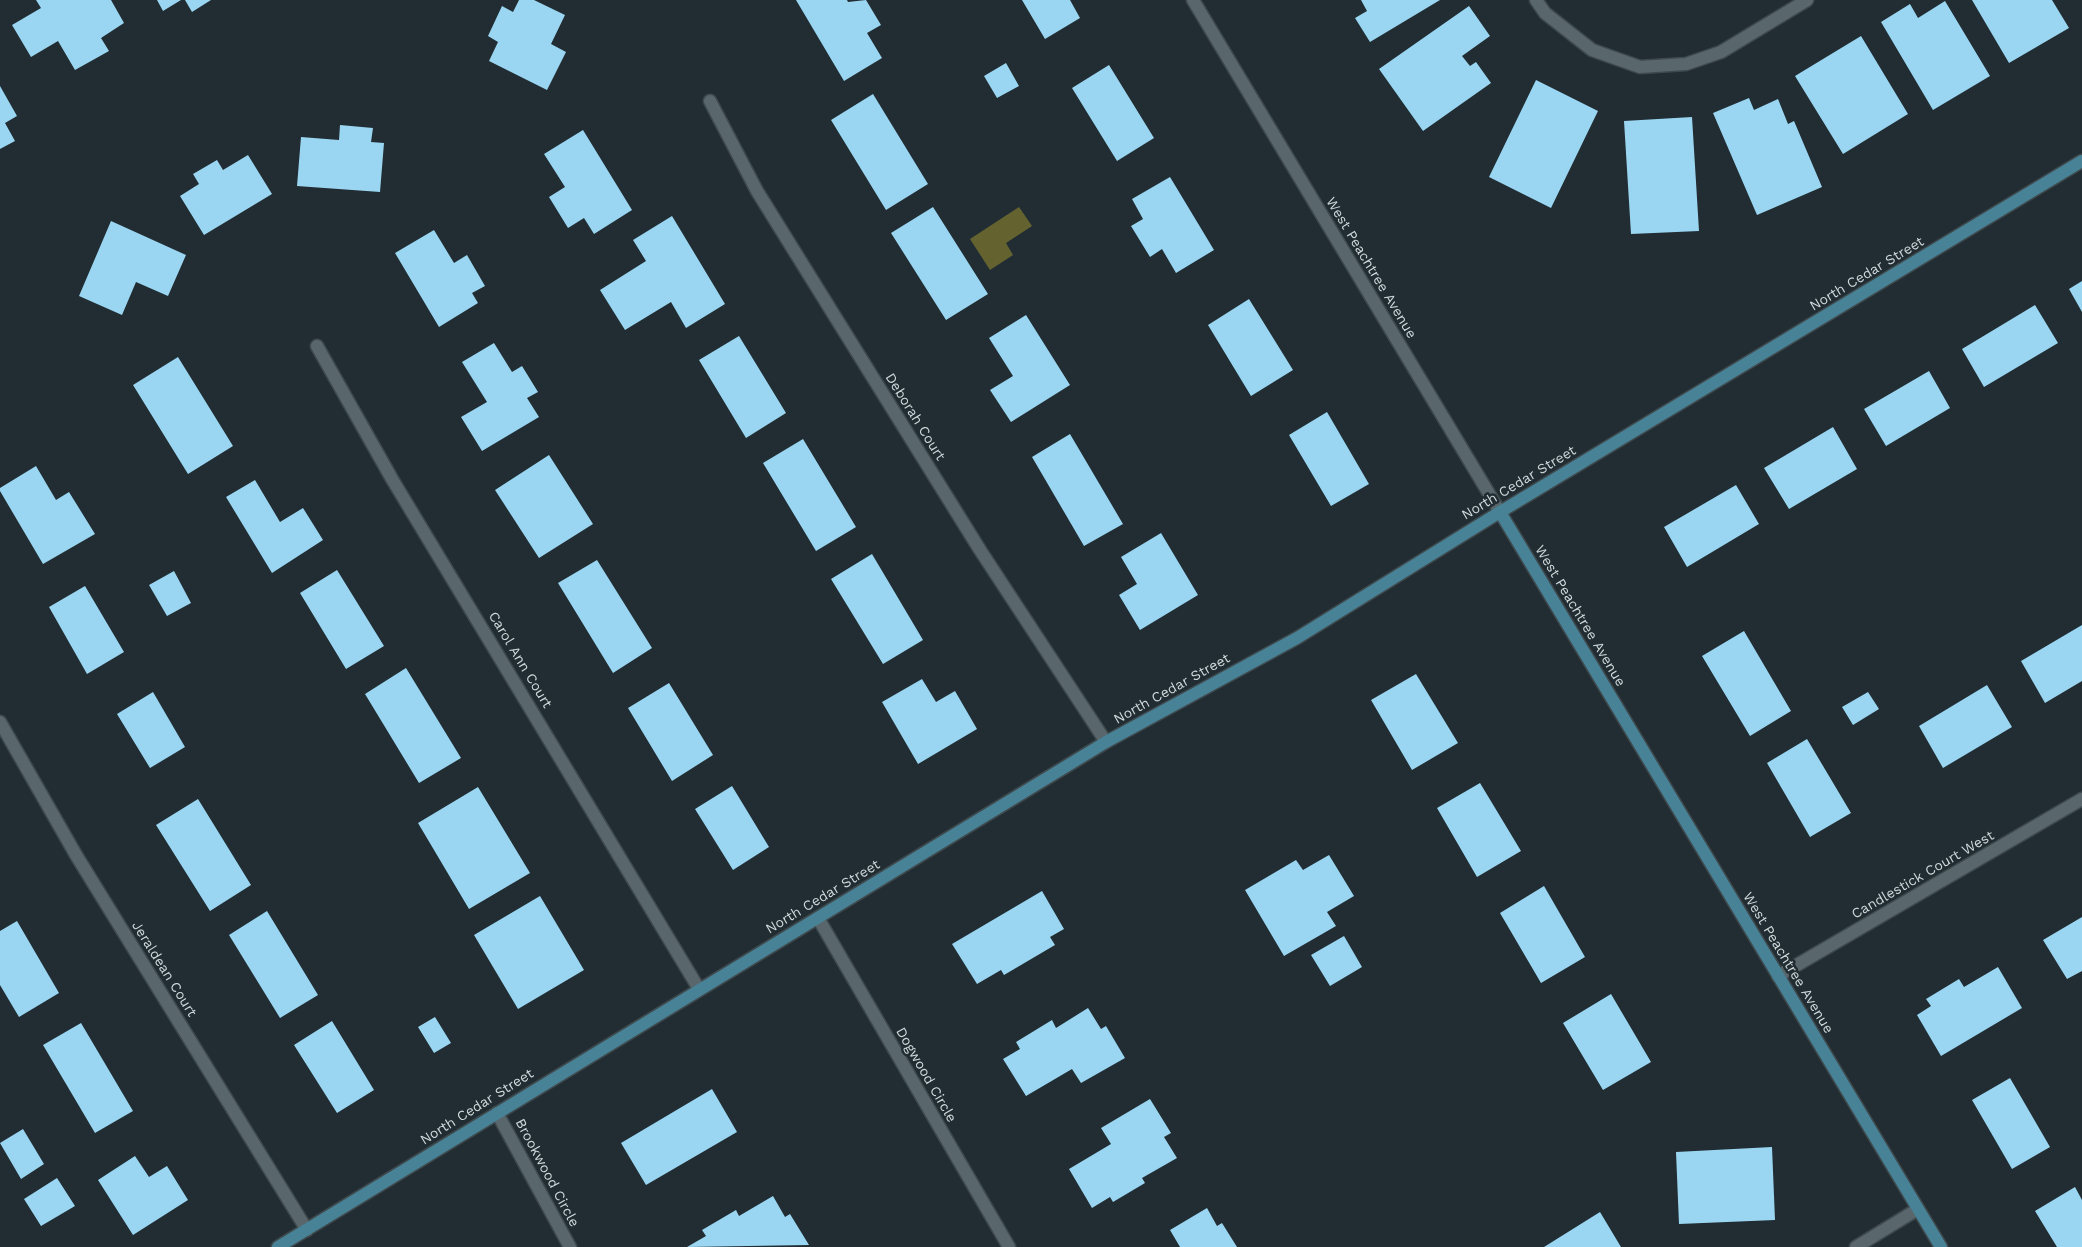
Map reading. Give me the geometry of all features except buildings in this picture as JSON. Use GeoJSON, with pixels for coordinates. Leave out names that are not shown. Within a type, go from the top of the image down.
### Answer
{"type":"FeatureCollection","features":[{"type":"Feature","properties":{"kind":"street","name":"West Peachtree Avenue"},"geometry":{"type":"LineString","coordinates":[[1193,0],[1941,1247]]}},
{"type":"Feature","properties":{"kind":"street"},"geometry":{"type":"LineString","coordinates":[[1536,0],[1545,13],[1592,50],[1640,67],[1686,64],[1721,52],[1807,0]]}},
{"type":"Feature","properties":{"kind":"street","name":"Deborah Court"},"geometry":{"type":"LineString","coordinates":[[710,101],[757,191],[980,550],[1106,742]]}},
{"type":"Feature","properties":{"kind":"street","name":"North Cedar Street"},"geometry":{"type":"LineString","coordinates":[[278,1247],[699,988],[818,918],[1106,742],[1297,638],[1500,512],[2082,161]]}},
{"type":"Feature","properties":{"kind":"street","name":"Carol Ann Court"},"geometry":{"type":"LineString","coordinates":[[317,346],[392,479],[699,988]]}},
{"type":"Feature","properties":{"kind":"street","name":"Jeraldean Court"},"geometry":{"type":"LineString","coordinates":[[0,722],[76,855],[307,1230]]}},
{"type":"Feature","properties":{"kind":"street","name":"Candlestick Court West"},"geometry":{"type":"LineString","coordinates":[[1778,976],[2082,799]]}},
{"type":"Feature","properties":{"kind":"street","name":"Dogwood Circle"},"geometry":{"type":"LineString","coordinates":[[818,918],[1008,1247]]}},
{"type":"Feature","properties":{"kind":"street","name":"Brookwood Circle"},"geometry":{"type":"LineString","coordinates":[[497,1113],[570,1247]]}},
{"type":"Feature","properties":{"kind":"street"},"geometry":{"type":"LineString","coordinates":[[1856,1247],[1918,1209]]}},
{"type":"Feature","properties":{"kind":"shaded area"},"geometry":{"type":"Polygon","coordinates":[[[1019,207],[1032,226],[1006,243],[1013,255],[990,270],[970,239],[1019,207]]]}}]}
